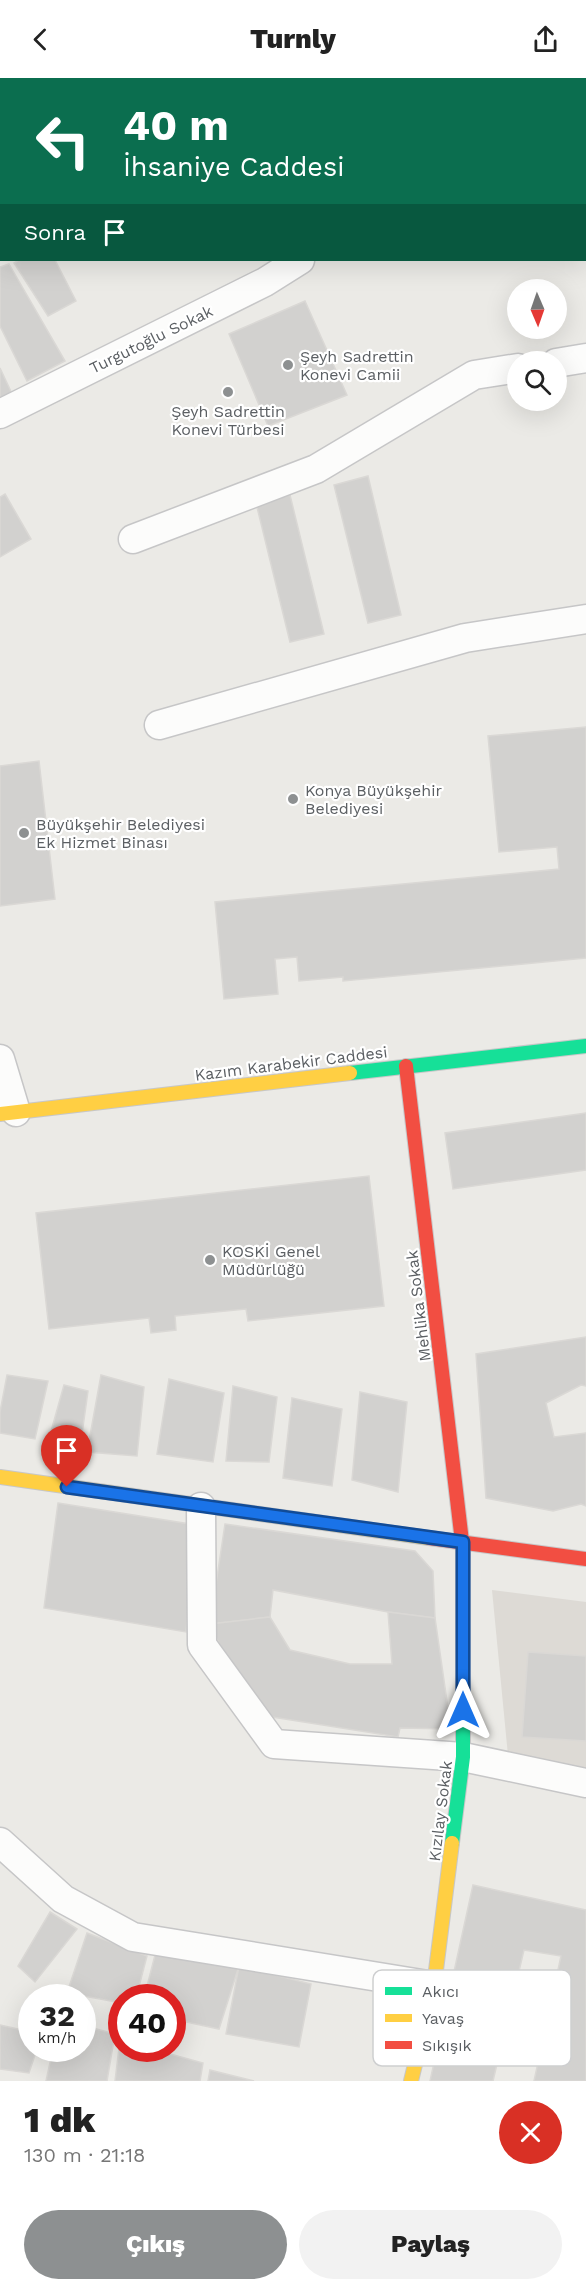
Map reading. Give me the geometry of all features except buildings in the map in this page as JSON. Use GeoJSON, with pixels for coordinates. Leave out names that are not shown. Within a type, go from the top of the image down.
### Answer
{"type":"FeatureCollection","features":[{"type":"Feature","properties":{"kind":"street","name":"Turgutoğlu Sokak"},"geometry":{"type":"LineString","coordinates":[[0,414],[260,271],[296,261]]}},
{"type":"Feature","properties":{"kind":"street"},"geometry":{"type":"LineString","coordinates":[[567,361],[586,358]]}},
{"type":"Feature","properties":{"kind":"street"},"geometry":{"type":"LineString","coordinates":[[133,538],[316,469],[474,375],[507,370]]}},
{"type":"Feature","properties":{"kind":"street"},"geometry":{"type":"LineString","coordinates":[[159,725],[465,638],[586,619]]}},
{"type":"Feature","properties":{"kind":"street","name":"Kazım Karabekir Caddesi"},"geometry":{"type":"LineString","coordinates":[[8,1113],[586,1046]]}},
{"type":"Feature","properties":{"kind":"street"},"geometry":{"type":"LineString","coordinates":[[0,1059],[8,1113]]}},
{"type":"Feature","properties":{"kind":"street","name":"Mehlika Sokak"},"geometry":{"type":"LineString","coordinates":[[406,1066],[463,1542]]}},
{"type":"Feature","properties":{"kind":"street"},"geometry":{"type":"LineString","coordinates":[[0,1478],[586,1559]]}},
{"type":"Feature","properties":{"kind":"street"},"geometry":{"type":"LineString","coordinates":[[201,1507],[202,1645],[274,1744],[463,1757],[586,1784]]}},
{"type":"Feature","properties":{"kind":"street","name":"Kızılay Sokak"},"geometry":{"type":"LineString","coordinates":[[436,1970],[463,1757],[463,1542]]}},
{"type":"Feature","properties":{"kind":"street"},"geometry":{"type":"LineString","coordinates":[[0,1842],[63,1899],[133,1937],[373,1976]]}},
{"type":"Feature","properties":{"kind":"street","name":"Kızılay Sokak"},"geometry":{"type":"LineString","coordinates":[[411,2081],[415,2066]]}},
{"type":"Feature","properties":{"kind":"shaded area"},"geometry":{"type":"Polygon","coordinates":[[[492,1590],[586,1602],[586,1775],[509,1766],[492,1590]]]}},
{"type":"Feature","properties":{"kind":"traffic: fast"},"geometry":{"type":"LineString","coordinates":[[350,1073],[586,1046]]}},
{"type":"Feature","properties":{"kind":"traffic: fast"},"geometry":{"type":"LineString","coordinates":[[452,1843],[463,1757],[463,1550]]}},
{"type":"Feature","properties":{"kind":"traffic: slow"},"geometry":{"type":"LineString","coordinates":[[0,1114],[350,1073]]}},
{"type":"Feature","properties":{"kind":"traffic: slow"},"geometry":{"type":"LineString","coordinates":[[0,1477],[429,1538]]}},
{"type":"Feature","properties":{"kind":"traffic: slow"},"geometry":{"type":"LineString","coordinates":[[436,1970],[452,1843]]}},
{"type":"Feature","properties":{"kind":"traffic: slow"},"geometry":{"type":"LineString","coordinates":[[411,2081],[415,2066]]}},
{"type":"Feature","properties":{"kind":"traffic: jam"},"geometry":{"type":"LineString","coordinates":[[406,1066],[463,1550]]}},
{"type":"Feature","properties":{"kind":"traffic: jam"},"geometry":{"type":"LineString","coordinates":[[429,1538],[586,1559]]}},
{"type":"Feature","properties":{"kind":"place","name":"Şeyh Sadrettin Konevi Camii"},"geometry":{"type":"Point","coordinates":[288,365]}},
{"type":"Feature","properties":{"kind":"place","name":"Şeyh Sadrettin Konevi Türbesi"},"geometry":{"type":"Point","coordinates":[228,392]}},
{"type":"Feature","properties":{"kind":"place","name":"Konya Büyükşehir Belediyesi"},"geometry":{"type":"Point","coordinates":[293,799]}},
{"type":"Feature","properties":{"kind":"place","name":"Büyükşehir Belediyesi Ek Hizmet Binası"},"geometry":{"type":"Point","coordinates":[24,833]}},
{"type":"Feature","properties":{"kind":"place","name":"KOSKİ Genel Müdürlüğü"},"geometry":{"type":"Point","coordinates":[210,1260]}},
{"type":"Feature","properties":{"kind":"route"},"geometry":{"type":"LineString","coordinates":[[67,1487],[463,1542],[463,1710]]}}]}
